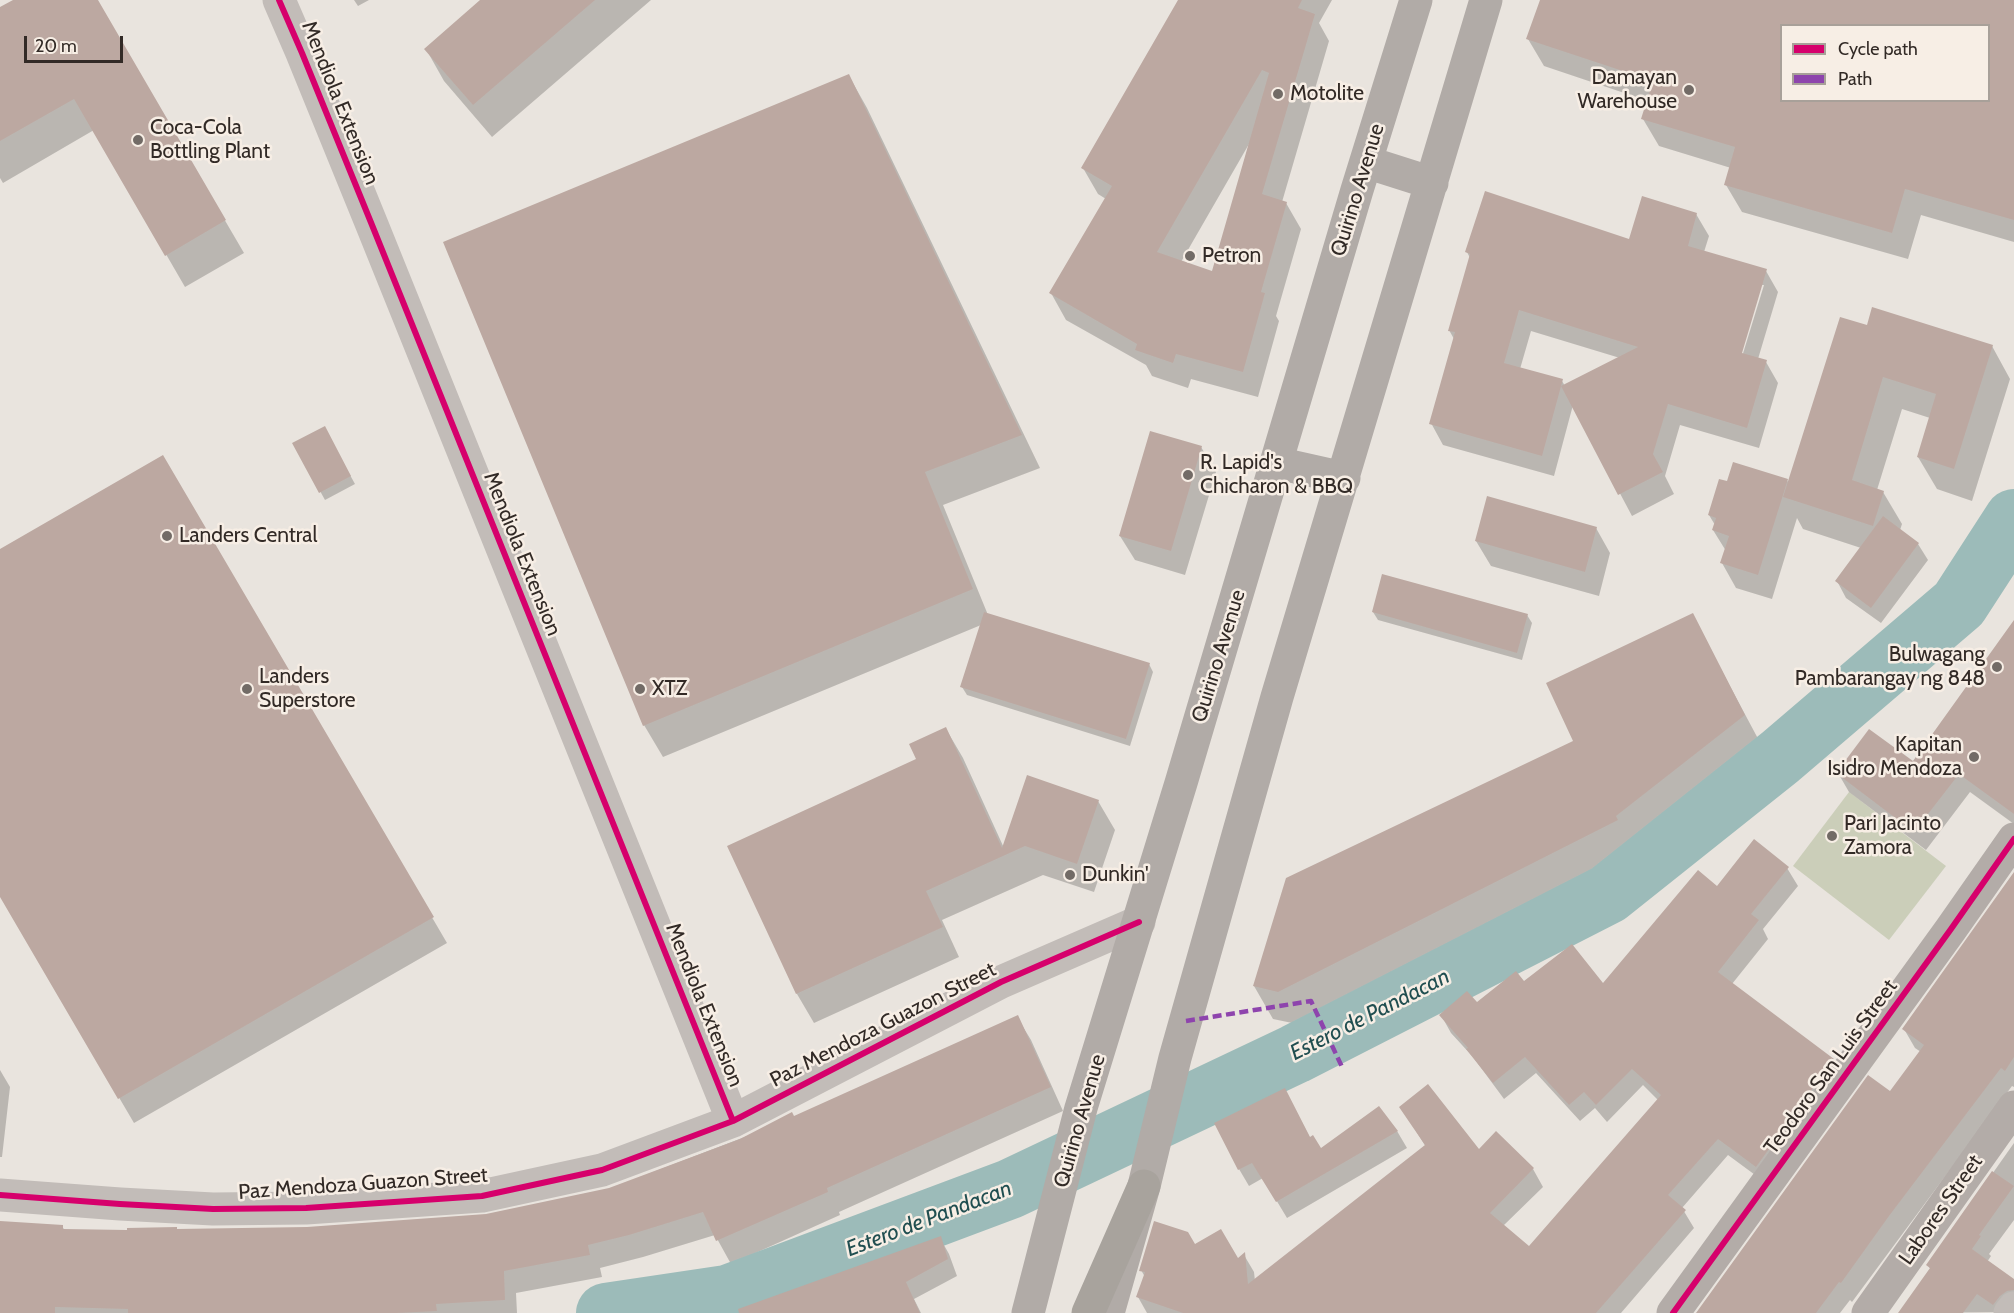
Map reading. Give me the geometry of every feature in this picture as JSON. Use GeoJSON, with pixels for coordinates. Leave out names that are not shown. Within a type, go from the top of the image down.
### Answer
{"type":"FeatureCollection","features":[{"type":"Feature","properties":{"kind":"highway"},"geometry":{"type":"LineString","coordinates":[[1088,1313],[1148,1171]]}},
{"type":"Feature","properties":{"kind":"main road","name":"Quirino Avenue"},"geometry":{"type":"LineString","coordinates":[[1028,1313],[1081,1108],[1416,0]]}},
{"type":"Feature","properties":{"kind":"main road"},"geometry":{"type":"LineString","coordinates":[[1108,1313],[1148,1171],[1174,1058],[1274,709],[1486,0]]}},
{"type":"Feature","properties":{"kind":"main road"},"geometry":{"type":"LineString","coordinates":[[1366,162],[1432,183]]}},
{"type":"Feature","properties":{"kind":"main road"},"geometry":{"type":"LineString","coordinates":[[1277,463],[1344,478]]}},
{"type":"Feature","properties":{"kind":"street","name":"Mendiola Extension"},"geometry":{"type":"LineString","coordinates":[[279,0],[733,1121]]}},
{"type":"Feature","properties":{"kind":"street","name":"Teodoro San Luis Street"},"geometry":{"type":"LineString","coordinates":[[1673,1313],[1951,929],[2014,838]]}},
{"type":"Feature","properties":{"kind":"street","name":"Paz Mendoza Guazon Street"},"geometry":{"type":"LineString","coordinates":[[0,1195],[213,1209],[306,1208],[482,1196],[602,1170],[733,1121],[1001,982],[1139,922]]}},
{"type":"Feature","properties":{"kind":"street","name":"Labores Street"},"geometry":{"type":"LineString","coordinates":[[1868,1313],[2014,1107]]}},
{"type":"Feature","properties":{"kind":"street"},"geometry":{"type":"LineString","coordinates":[[2010,1313],[2014,1308]]}},
{"type":"Feature","properties":{"kind":"green space"},"geometry":{"type":"Polygon","coordinates":[[[1849,792],[1946,866],[1889,940],[1793,866],[1849,792]]]}},
{"type":"Feature","properties":{"kind":"building","name":"Coca-Cola Bottling Plant"},"geometry":{"type":"Polygon","coordinates":[[[13,0],[98,0],[226,220],[165,256],[74,99],[0,141],[0,7],[13,0]]]}},
{"type":"Feature","properties":{"kind":"building"},"geometry":{"type":"Polygon","coordinates":[[[480,0],[595,0],[473,105],[424,49],[480,0]]]}},
{"type":"Feature","properties":{"kind":"building"},"geometry":{"type":"Polygon","coordinates":[[[1178,0],[1302,0],[1298,8],[1315,14],[1262,194],[1287,202],[1261,292],[1265,293],[1243,372],[1176,354],[1173,363],[1135,350],[1137,344],[1049,293],[1112,186],[1081,168],[1178,0]],[[1262,70],[1157,252],[1212,271],[1269,73],[1262,70]]]}},
{"type":"Feature","properties":{"kind":"building"},"geometry":{"type":"Polygon","coordinates":[[[1540,0],[2014,0],[2014,220],[1905,189],[1892,233],[1724,185],[1735,147],[1641,119],[1653,81],[1526,39],[1540,0]]]}},
{"type":"Feature","properties":{"kind":"building"},"geometry":{"type":"Polygon","coordinates":[[[849,74],[1022,435],[925,472],[973,589],[643,726],[443,242],[849,74]]]}},
{"type":"Feature","properties":{"kind":"building"},"geometry":{"type":"Polygon","coordinates":[[[1485,191],[1629,239],[1642,196],[1697,213],[1688,246],[1767,269],[1742,353],[1767,360],[1747,428],[1668,404],[1653,454],[1663,472],[1618,495],[1561,386],[1542,456],[1429,424],[1455,332],[1448,331],[1470,254],[1465,252],[1485,191]],[[1519,310],[1504,363],[1563,379],[1561,386],[1638,347],[1519,310]]]}},
{"type":"Feature","properties":{"kind":"building"},"geometry":{"type":"Polygon","coordinates":[[[1872,307],[1993,345],[1954,469],[1917,457],[1936,394],[1883,377],[1852,480],[1884,491],[1873,526],[1783,497],[1840,317],[1867,325],[1872,307]]]}},
{"type":"Feature","properties":{"kind":"building"},"geometry":{"type":"Polygon","coordinates":[[[325,426],[351,476],[319,493],[292,443],[325,426]]]}},
{"type":"Feature","properties":{"kind":"building"},"geometry":{"type":"Polygon","coordinates":[[[1150,431],[1202,446],[1171,551],[1119,536],[1150,431]]]}},
{"type":"Feature","properties":{"kind":"building"},"geometry":{"type":"Polygon","coordinates":[[[163,455],[434,917],[118,1099],[0,897],[0,549],[163,455]]]}},
{"type":"Feature","properties":{"kind":"building"},"geometry":{"type":"Polygon","coordinates":[[[1733,462],[1788,479],[1758,575],[1720,563],[1729,536],[1712,530],[1716,518],[1708,515],[1719,479],[1727,481],[1733,462]]]}},
{"type":"Feature","properties":{"kind":"building"},"geometry":{"type":"Polygon","coordinates":[[[1487,496],[1597,527],[1585,572],[1475,541],[1487,496]]]}},
{"type":"Feature","properties":{"kind":"building"},"geometry":{"type":"Polygon","coordinates":[[[1883,516],[1919,543],[1871,608],[1835,581],[1883,516]]]}},
{"type":"Feature","properties":{"kind":"building"},"geometry":{"type":"Polygon","coordinates":[[[1382,574],[1528,614],[1517,653],[1372,612],[1382,574]]]}},
{"type":"Feature","properties":{"kind":"building"},"geometry":{"type":"Polygon","coordinates":[[[984,612],[1150,663],[1126,739],[960,687],[984,612]]]}},
{"type":"Feature","properties":{"kind":"building"},"geometry":{"type":"Polygon","coordinates":[[[1693,613],[1745,715],[1616,816],[1618,820],[1278,992],[1253,986],[1286,878],[1573,741],[1546,683],[1693,613]]]}},
{"type":"Feature","properties":{"kind":"building"},"geometry":{"type":"Polygon","coordinates":[[[2014,620],[2014,814],[1959,774],[1914,832],[1836,773],[1869,729],[1913,761],[2014,620]]]}},
{"type":"Feature","properties":{"kind":"building"},"geometry":{"type":"Polygon","coordinates":[[[946,727],[1002,848],[1027,775],[1099,800],[1077,864],[1025,846],[926,891],[943,927],[796,994],[727,846],[916,759],[909,744],[946,727]]]}},
{"type":"Feature","properties":{"kind":"building"},"geometry":{"type":"Polygon","coordinates":[[[1754,839],[1789,867],[1751,914],[1759,920],[1718,972],[1834,1059],[1756,1167],[1718,1139],[1668,1195],[1686,1210],[1596,1313],[1183,1313],[1136,1297],[1145,1272],[1139,1271],[1154,1221],[1188,1232],[1195,1244],[1221,1229],[1238,1258],[1245,1252],[1248,1284],[1425,1145],[1399,1107],[1428,1084],[1479,1149],[1496,1131],[1534,1168],[1490,1213],[1529,1246],[1661,1095],[1632,1069],[1596,1105],[1584,1092],[1569,1105],[1525,1057],[1493,1083],[1466,1049],[1468,1048],[1439,1015],[1467,991],[1477,1002],[1516,971],[1524,981],[1572,944],[1603,983],[1698,870],[1717,886],[1754,839]]]}},
{"type":"Feature","properties":{"kind":"building"},"geometry":{"type":"Polygon","coordinates":[[[2014,872],[2014,1057],[2005,1071],[2001,1068],[1841,1283],[1839,1282],[1816,1313],[1696,1313],[1868,1075],[1890,1091],[1924,1045],[1902,1029],[2014,872]]]}},
{"type":"Feature","properties":{"kind":"building"},"geometry":{"type":"Polygon","coordinates":[[[1018,1015],[1051,1087],[827,1188],[828,1192],[716,1241],[703,1212],[588,1245],[590,1255],[504,1271],[505,1300],[436,1304],[437,1311],[128,1313],[128,1309],[55,1307],[55,1313],[0,1313],[0,1221],[63,1225],[63,1229],[127,1230],[127,1228],[177,1227],[177,1229],[307,1227],[486,1214],[609,1188],[740,1139],[792,1112],[794,1116],[1018,1015]]]}},
{"type":"Feature","properties":{"kind":"building"},"geometry":{"type":"Polygon","coordinates":[[[1285,1088],[1310,1137],[1313,1135],[1321,1148],[1379,1106],[1398,1131],[1276,1202],[1252,1163],[1238,1170],[1214,1123],[1285,1088]]]}},
{"type":"Feature","properties":{"kind":"building"},"geometry":{"type":"Polygon","coordinates":[[[1992,1171],[2014,1186],[1979,1235],[1981,1236],[1972,1249],[2014,1279],[2014,1290],[2007,1291],[2000,1296],[1993,1305],[1977,1294],[1963,1313],[1898,1313],[1930,1268],[1926,1265],[1992,1171]]]}},
{"type":"Feature","properties":{"kind":"building"},"geometry":{"type":"Polygon","coordinates":[[[941,1236],[948,1259],[906,1282],[920,1313],[739,1313],[738,1309],[941,1236]]]}},
{"type":"Feature","properties":{"kind":"waterway","name":"Estero de Pandacan"},"geometry":{"type":"LineString","coordinates":[[606,1313],[727,1295],[1010,1189],[1295,1054],[1608,894],[1780,757],[1959,604],[2014,519]]}},
{"type":"Feature","properties":{"kind":"marked path"},"geometry":{"type":"LineString","coordinates":[[1186,1021],[1311,1001],[1343,1069]]}},
{"type":"Feature","properties":{"kind":"cycle path"},"geometry":{"type":"LineString","coordinates":[[279,0],[733,1121]]}},
{"type":"Feature","properties":{"kind":"cycle path"},"geometry":{"type":"LineString","coordinates":[[1673,1313],[2014,839]]}},
{"type":"Feature","properties":{"kind":"cycle path"},"geometry":{"type":"LineString","coordinates":[[0,1195],[213,1209],[306,1208],[482,1196],[602,1170],[733,1121],[1001,982],[1139,922]]}},
{"type":"Feature","properties":{"kind":"place","name":"Damayan Warehouse"},"geometry":{"type":"Point","coordinates":[1689,90]}},
{"type":"Feature","properties":{"kind":"place","name":"Motolite"},"geometry":{"type":"Point","coordinates":[1278,94]}},
{"type":"Feature","properties":{"kind":"place","name":"Coca-Cola Bottling Plant"},"geometry":{"type":"Point","coordinates":[138,140]}},
{"type":"Feature","properties":{"kind":"place","name":"Petron"},"geometry":{"type":"Point","coordinates":[1190,256]}},
{"type":"Feature","properties":{"kind":"place","name":"R. Lapid's Chicharon & BBQ"},"geometry":{"type":"Point","coordinates":[1188,475]}},
{"type":"Feature","properties":{"kind":"place","name":"Landers Central"},"geometry":{"type":"Point","coordinates":[167,536]}},
{"type":"Feature","properties":{"kind":"place","name":"Bulwagang Pambarangay ng 848"},"geometry":{"type":"Point","coordinates":[1997,667]}},
{"type":"Feature","properties":{"kind":"place","name":"Landers Superstore"},"geometry":{"type":"Point","coordinates":[247,689]}},
{"type":"Feature","properties":{"kind":"place","name":"XTZ"},"geometry":{"type":"Point","coordinates":[640,689]}},
{"type":"Feature","properties":{"kind":"place","name":"Kapitan Isidro Mendoza"},"geometry":{"type":"Point","coordinates":[1974,757]}},
{"type":"Feature","properties":{"kind":"place","name":"Pari Jacinto Zamora"},"geometry":{"type":"Point","coordinates":[1832,836]}},
{"type":"Feature","properties":{"kind":"place","name":"Dunkin'"},"geometry":{"type":"Point","coordinates":[1070,875]}}]}
